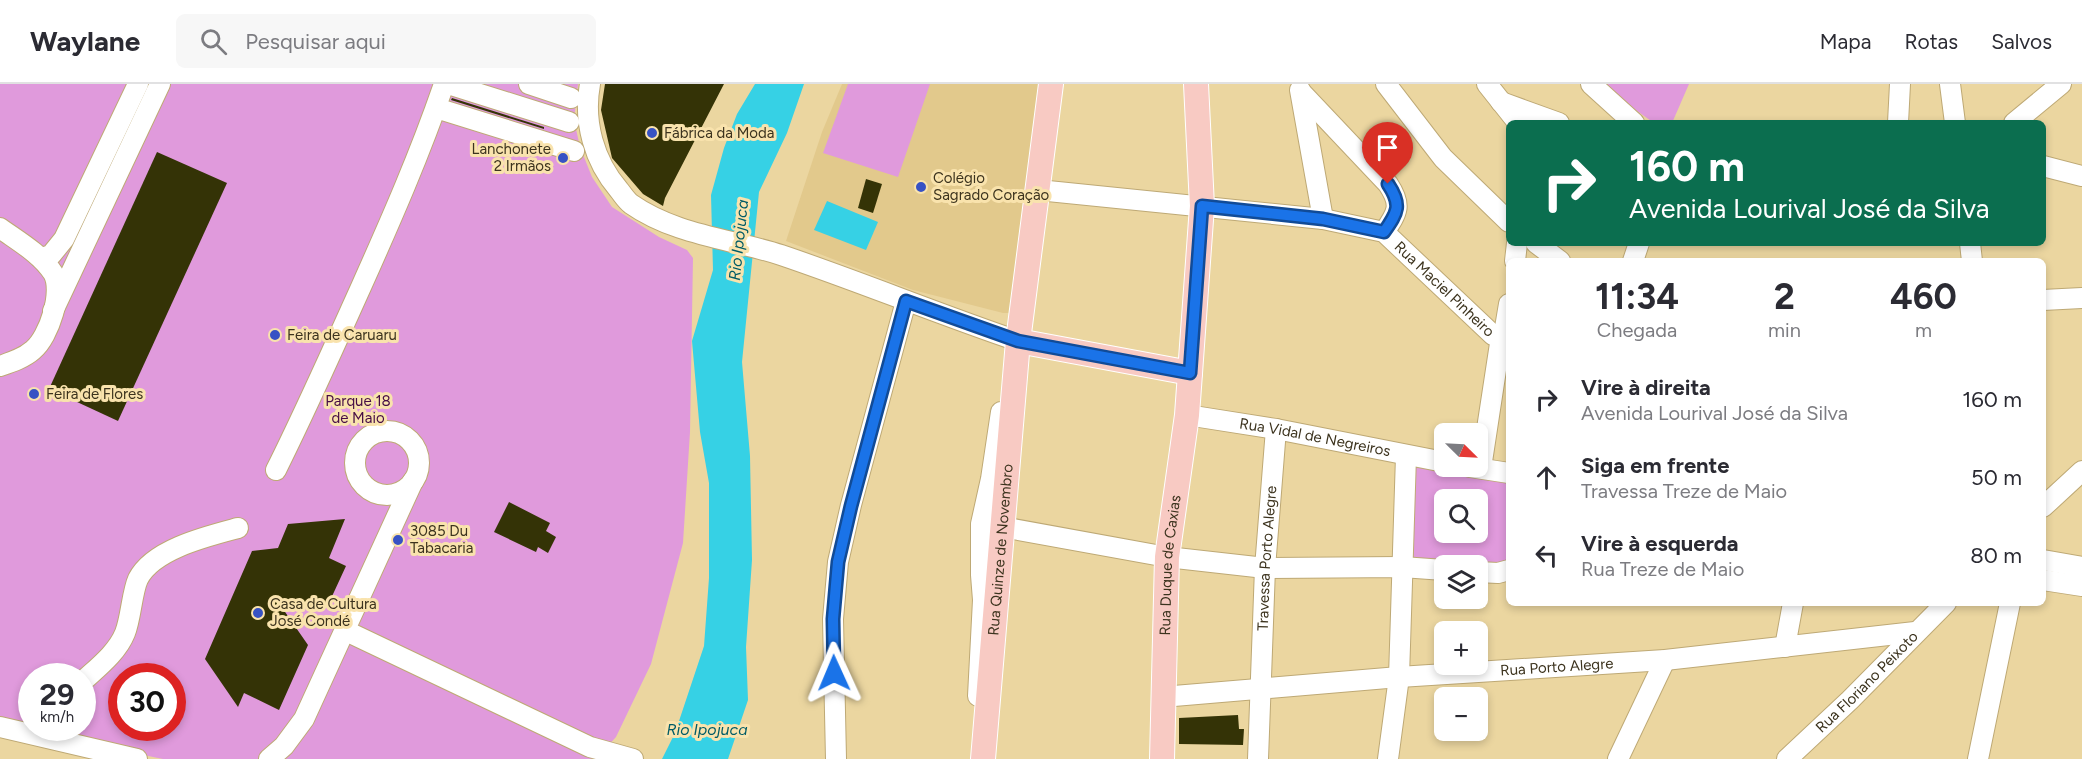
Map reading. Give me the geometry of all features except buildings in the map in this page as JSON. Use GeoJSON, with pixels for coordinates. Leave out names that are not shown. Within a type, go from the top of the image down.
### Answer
{"type":"FeatureCollection","features":[{"type":"Feature","properties":{"kind":"main road","name":"Rua Quinze de Novembro"},"geometry":{"type":"LineString","coordinates":[[983,759],[1002,527],[1014,340],[1038,190],[1051,84]]}},
{"type":"Feature","properties":{"kind":"main road","name":"Rua Duque de Caxias"},"geometry":{"type":"LineString","coordinates":[[1162,759],[1167,557],[1187,415],[1202,206],[1196,84]]}},
{"type":"Feature","properties":{"kind":"main road"},"geometry":{"type":"LineString","coordinates":[[1014,340],[1190,373]]}},
{"type":"Feature","properties":{"kind":"street"},"geometry":{"type":"LineString","coordinates":[[41,258],[51,255],[64,240],[138,84]]}},
{"type":"Feature","properties":{"kind":"street"},"geometry":{"type":"LineString","coordinates":[[53,311],[160,84]]}},
{"type":"Feature","properties":{"kind":"street"},"geometry":{"type":"LineString","coordinates":[[276,470],[388,227],[424,144],[446,84],[498,92],[569,123]]}},
{"type":"Feature","properties":{"kind":"street"},"geometry":{"type":"LineString","coordinates":[[529,84],[572,98]]}},
{"type":"Feature","properties":{"kind":"street"},"geometry":{"type":"LineString","coordinates":[[590,84],[588,122],[594,150],[610,180],[629,203],[658,219],[777,254],[1014,340],[981,524],[983,600],[975,759]]}},
{"type":"Feature","properties":{"kind":"street"},"geometry":{"type":"LineString","coordinates":[[1386,84],[1443,158],[1506,219]]}},
{"type":"Feature","properties":{"kind":"street"},"geometry":{"type":"LineString","coordinates":[[1487,84],[1516,120]]}},
{"type":"Feature","properties":{"kind":"street"},"geometry":{"type":"LineString","coordinates":[[1591,84],[1626,120]]}},
{"type":"Feature","properties":{"kind":"street"},"geometry":{"type":"LineString","coordinates":[[1898,120],[1900,84]]}},
{"type":"Feature","properties":{"kind":"street"},"geometry":{"type":"LineString","coordinates":[[1950,84],[1956,120]]}},
{"type":"Feature","properties":{"kind":"street"},"geometry":{"type":"LineString","coordinates":[[2018,120],[2061,84]]}},
{"type":"Feature","properties":{"kind":"street"},"geometry":{"type":"LineString","coordinates":[[1300,88],[1323,219]]}},
{"type":"Feature","properties":{"kind":"street"},"geometry":{"type":"LineString","coordinates":[[1300,88],[1395,194],[1398,203],[1396,213],[1384,232]]}},
{"type":"Feature","properties":{"kind":"street"},"geometry":{"type":"LineString","coordinates":[[488,124],[498,92]]}},
{"type":"Feature","properties":{"kind":"street"},"geometry":{"type":"LineString","coordinates":[[1501,102],[1551,120]]}},
{"type":"Feature","properties":{"kind":"street"},"geometry":{"type":"LineString","coordinates":[[436,108],[574,151]]}},
{"type":"Feature","properties":{"kind":"street"},"geometry":{"type":"LineString","coordinates":[[2046,167],[2082,176]]}},
{"type":"Feature","properties":{"kind":"street","name":"Rua Maciel Pinheiro"},"geometry":{"type":"LineString","coordinates":[[1038,190],[1323,219],[1384,232],[1493,335],[1501,337]]}},
{"type":"Feature","properties":{"kind":"street"},"geometry":{"type":"LineString","coordinates":[[0,228],[41,258],[54,275],[57,292],[47,330],[35,350],[18,360],[0,366]]}},
{"type":"Feature","properties":{"kind":"street"},"geometry":{"type":"LineString","coordinates":[[1540,246],[1556,258]]}},
{"type":"Feature","properties":{"kind":"street"},"geometry":{"type":"LineString","coordinates":[[2046,300],[2082,298]]}},
{"type":"Feature","properties":{"kind":"street"},"geometry":{"type":"LineString","coordinates":[[836,759],[833,619],[838,562],[906,301]]}},
{"type":"Feature","properties":{"kind":"street"},"geometry":{"type":"LineString","coordinates":[[1484,423],[1506,322]]}},
{"type":"Feature","properties":{"kind":"street","name":"Rua Vidal de Negreiros"},"geometry":{"type":"LineString","coordinates":[[1187,415],[1276,429],[1434,460]]}},
{"type":"Feature","properties":{"kind":"street","name":"Travessa Porto Alegre"},"geometry":{"type":"LineString","coordinates":[[1258,759],[1265,568],[1276,429]]}},
{"type":"Feature","properties":{"kind":"street"},"geometry":{"type":"LineString","coordinates":[[1388,759],[1399,677],[1406,456]]}},
{"type":"Feature","properties":{"kind":"street"},"geometry":{"type":"LineString","coordinates":[[1488,469],[1506,472]]}},
{"type":"Feature","properties":{"kind":"street"},"geometry":{"type":"LineString","coordinates":[[2046,504],[2082,471]]}},
{"type":"Feature","properties":{"kind":"street"},"geometry":{"type":"LineString","coordinates":[[269,759],[284,747],[304,719],[413,481]]}},
{"type":"Feature","properties":{"kind":"street"},"geometry":{"type":"LineString","coordinates":[[1002,527],[1167,557],[1265,568],[1402,567],[1434,569]]}},
{"type":"Feature","properties":{"kind":"street"},"geometry":{"type":"LineString","coordinates":[[96,668],[116,648],[124,634],[138,580],[150,564],[188,542],[238,528]]}},
{"type":"Feature","properties":{"kind":"street"},"geometry":{"type":"LineString","coordinates":[[2046,561],[2082,567]]}},
{"type":"Feature","properties":{"kind":"street"},"geometry":{"type":"LineString","coordinates":[[1488,572],[1498,573],[1506,569]]}},
{"type":"Feature","properties":{"kind":"street"},"geometry":{"type":"LineString","coordinates":[[2046,580],[2082,586]]}},
{"type":"Feature","properties":{"kind":"street"},"geometry":{"type":"LineString","coordinates":[[1785,647],[1792,606]]}},
{"type":"Feature","properties":{"kind":"street","name":"Rua Floriano Peixoto"},"geometry":{"type":"LineString","coordinates":[[1787,759],[1850,700],[1943,606]]}},
{"type":"Feature","properties":{"kind":"street"},"geometry":{"type":"LineString","coordinates":[[1978,759],[2009,606]]}},
{"type":"Feature","properties":{"kind":"street"},"geometry":{"type":"LineString","coordinates":[[346,631],[590,747],[633,759]]}},
{"type":"Feature","properties":{"kind":"street","name":"Rua Porto Alegre"},"geometry":{"type":"LineString","coordinates":[[1162,697],[1399,677],[1665,660],[1915,632]]}},
{"type":"Feature","properties":{"kind":"street"},"geometry":{"type":"LineString","coordinates":[[1618,759],[1665,660]]}},
{"type":"Feature","properties":{"kind":"street"},"geometry":{"type":"LineString","coordinates":[[0,727],[18,730]]}},
{"type":"Feature","properties":{"kind":"street"},"geometry":{"type":"LineString","coordinates":[[70,741],[137,759]]}},
{"type":"Feature","properties":{"kind":"shaded area","name":"Colégio Sagrado Coração"},"geometry":{"type":"Polygon","coordinates":[[[842,84],[1049,84],[1012,313],[1003,313],[913,290],[786,241],[822,132],[842,84]]]}},
{"type":"Feature","properties":{"kind":"green space","name":"Parque 18 de Maio"},"geometry":{"type":"Polygon","coordinates":[[[0,84],[578,84],[574,120],[580,147],[592,177],[612,207],[659,237],[687,250],[693,258],[690,432],[683,543],[651,664],[616,737],[596,759],[163,759],[84,741],[96,741],[96,663],[18,663],[18,724],[0,720],[0,84]]]}},
{"type":"Feature","properties":{"kind":"green space"},"geometry":{"type":"Polygon","coordinates":[[[848,84],[930,84],[898,177],[823,153],[848,84]]]}},
{"type":"Feature","properties":{"kind":"green space"},"geometry":{"type":"Polygon","coordinates":[[[1599,84],[1689,84],[1673,120],[1650,120],[1599,84]]]}},
{"type":"Feature","properties":{"kind":"green space"},"geometry":{"type":"Polygon","coordinates":[[[1410,462],[1434,466],[1434,477],[1488,477],[1488,474],[1506,477],[1506,568],[1488,566],[1488,555],[1434,555],[1434,561],[1406,558],[1410,462]]]}},
{"type":"Feature","properties":{"kind":"water","name":"Rio Ipojuca"},"geometry":{"type":"Polygon","coordinates":[[[755,84],[804,84],[787,133],[759,192],[742,362],[750,456],[752,560],[746,647],[748,700],[728,759],[662,759],[675,733],[704,646],[709,578],[709,483],[700,432],[692,341],[713,270],[711,195],[724,148],[737,114],[755,84]]]}},
{"type":"Feature","properties":{"kind":"water"},"geometry":{"type":"Polygon","coordinates":[[[827,201],[878,222],[866,250],[814,230],[827,201]]]}},
{"type":"Feature","properties":{"kind":"place","name":"Fábrica da Moda"},"geometry":{"type":"Point","coordinates":[652,133]}},
{"type":"Feature","properties":{"kind":"place","name":"Lanchonete 2 Irmãos"},"geometry":{"type":"Point","coordinates":[563,158]}},
{"type":"Feature","properties":{"kind":"place","name":"Colégio Sagrado Coração"},"geometry":{"type":"Point","coordinates":[921,187]}},
{"type":"Feature","properties":{"kind":"place","name":"Feira de Caruaru"},"geometry":{"type":"Point","coordinates":[275,335]}},
{"type":"Feature","properties":{"kind":"place","name":"Feira de Flores"},"geometry":{"type":"Point","coordinates":[34,394]}},
{"type":"Feature","properties":{"kind":"place","name":"3085 Du Tabacaria"},"geometry":{"type":"Point","coordinates":[398,540]}},
{"type":"Feature","properties":{"kind":"place","name":"Casa de Cultura José Condé"},"geometry":{"type":"Point","coordinates":[258,613]}},
{"type":"Feature","properties":{"kind":"route"},"geometry":{"type":"LineString","coordinates":[[834,673],[833,619],[838,562],[906,301],[1018,341],[1190,373],[1202,206],[1323,219],[1384,232],[1396,213],[1398,203],[1388,184]]}}]}
